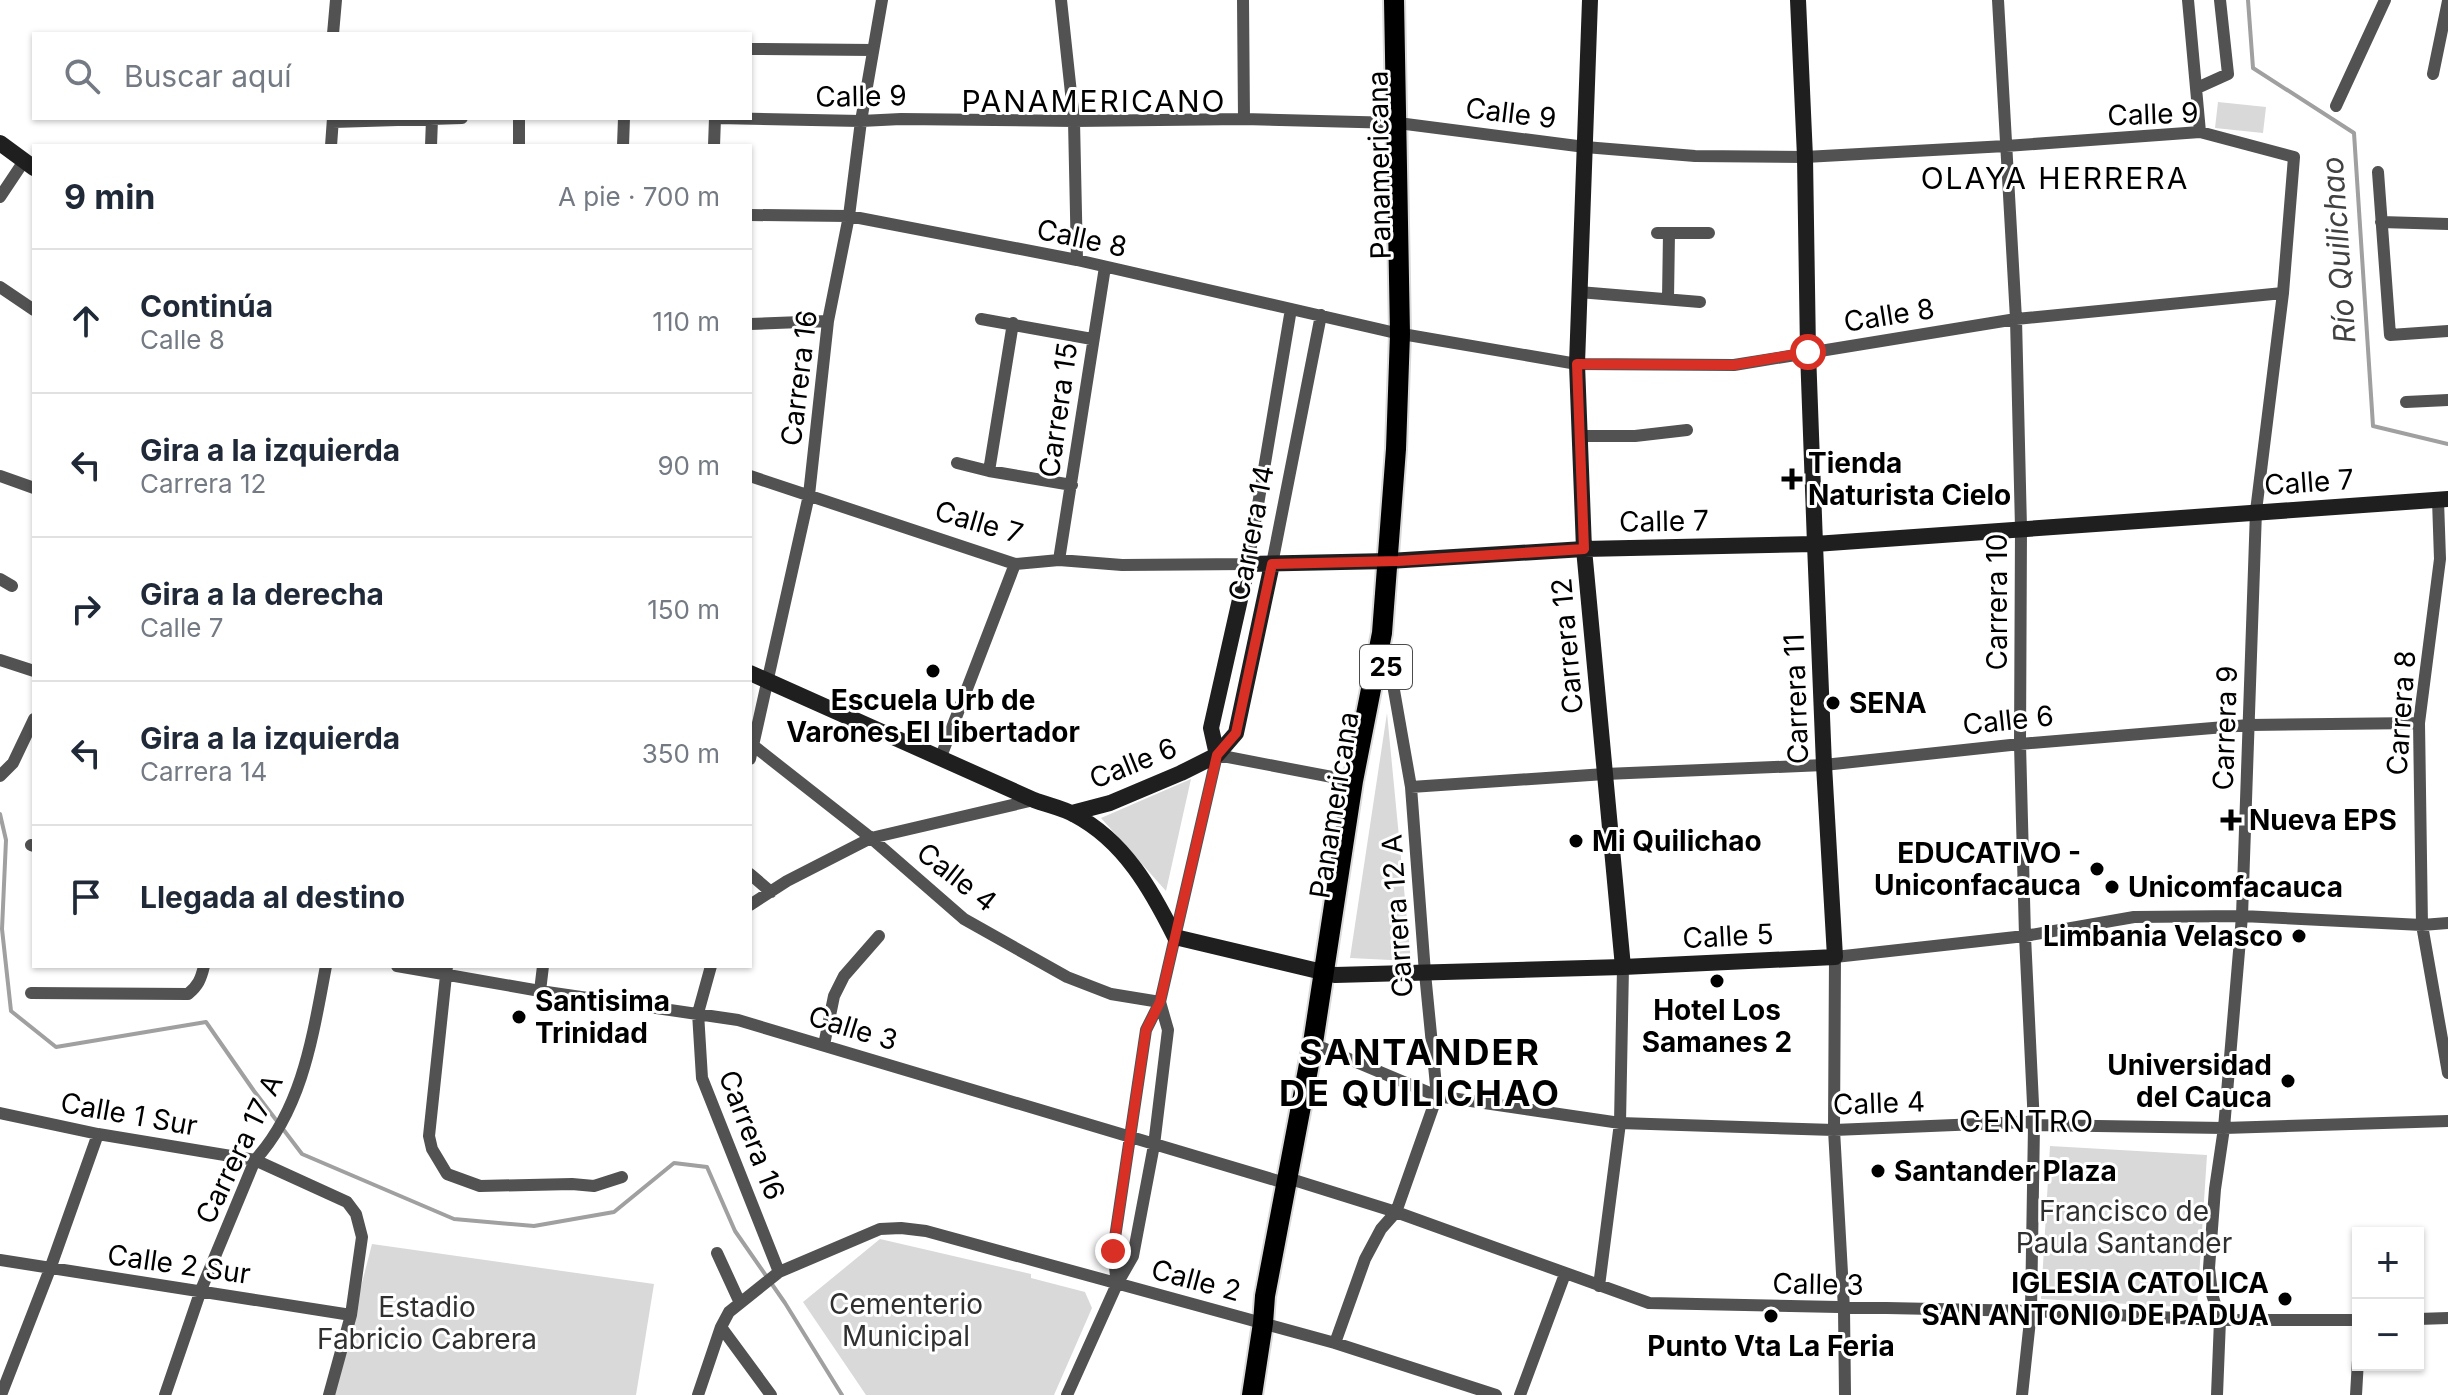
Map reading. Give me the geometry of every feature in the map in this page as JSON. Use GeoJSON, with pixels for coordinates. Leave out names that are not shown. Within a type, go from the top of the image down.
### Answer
{"type":"FeatureCollection","features":[{"type":"Feature","properties":{"kind":"main road","name":"Panamericana"},"geometry":{"type":"LineString","coordinates":[[1394,0],[1403,124]]}},
{"type":"Feature","properties":{"kind":"main road","name":"Panamericana"},"geometry":{"type":"LineString","coordinates":[[1291,1182],[1313,1043],[1330,974],[1388,656],[1404,335],[1404,0]]}},
{"type":"Feature","properties":{"kind":"main road","name":"Panamericana"},"geometry":{"type":"LineString","coordinates":[[1252,1395],[1265,1296],[1323,1048],[1353,781],[1394,561]]}},
{"type":"Feature","properties":{"kind":"street"},"geometry":{"type":"LineString","coordinates":[[333,32],[336,0]]}},
{"type":"Feature","properties":{"kind":"street","name":"Carrera 16"},"geometry":{"type":"LineString","coordinates":[[752,739],[768,682],[809,495],[828,321],[849,216],[861,121],[882,0]]}},
{"type":"Feature","properties":{"kind":"street"},"geometry":{"type":"LineString","coordinates":[[1061,0],[1074,121],[1077,260]]}},
{"type":"Feature","properties":{"kind":"street"},"geometry":{"type":"LineString","coordinates":[[1243,0],[1244,119]]}},
{"type":"Feature","properties":{"kind":"street","name":"Carrera 12"},"geometry":{"type":"LineString","coordinates":[[1590,0],[1577,364],[1579,436],[1584,549],[1623,967],[1620,1123],[1599,1286]]}},
{"type":"Feature","properties":{"kind":"street","name":"Carrera 11"},"geometry":{"type":"LineString","coordinates":[[1798,0],[1815,544],[1835,957],[1834,1130],[1844,1309],[1845,1395]]}},
{"type":"Feature","properties":{"kind":"street","name":"Carrera 10"},"geometry":{"type":"LineString","coordinates":[[1998,0],[2016,319],[2021,528],[2020,744],[2034,1125],[2031,1311],[2022,1395]]}},
{"type":"Feature","properties":{"kind":"street"},"geometry":{"type":"LineString","coordinates":[[2188,0],[2200,132]]}},
{"type":"Feature","properties":{"kind":"street"},"geometry":{"type":"LineString","coordinates":[[2197,88],[2228,74],[2220,0]]}},
{"type":"Feature","properties":{"kind":"street"},"geometry":{"type":"LineString","coordinates":[[2336,106],[2385,0]]}},
{"type":"Feature","properties":{"kind":"street"},"geometry":{"type":"LineString","coordinates":[[2433,74],[2448,1]]}},
{"type":"Feature","properties":{"kind":"street"},"geometry":{"type":"LineString","coordinates":[[752,49],[873,50]]}},
{"type":"Feature","properties":{"kind":"street","name":"Calle 9"},"geometry":{"type":"LineString","coordinates":[[752,119],[1244,119],[1403,124],[1585,147],[1695,156],[1805,157],[2200,132],[2294,157]]}},
{"type":"Feature","properties":{"kind":"street"},"geometry":{"type":"LineString","coordinates":[[331,144],[333,120]]}},
{"type":"Feature","properties":{"kind":"street"},"geometry":{"type":"LineString","coordinates":[[431,144],[432,120]]}},
{"type":"Feature","properties":{"kind":"street"},"geometry":{"type":"LineString","coordinates":[[519,120],[519,144]]}},
{"type":"Feature","properties":{"kind":"street"},"geometry":{"type":"LineString","coordinates":[[623,144],[624,120]]}},
{"type":"Feature","properties":{"kind":"street"},"geometry":{"type":"LineString","coordinates":[[714,144],[716,120]]}},
{"type":"Feature","properties":{"kind":"street"},"geometry":{"type":"LineString","coordinates":[[0,143],[29,165],[0,197]]}},
{"type":"Feature","properties":{"kind":"street","name":"Carrera 9"},"geometry":{"type":"LineString","coordinates":[[2217,1395],[2220,1320],[2212,1294],[2209,1268],[2242,916],[2256,511],[2283,293],[2294,157]]}},
{"type":"Feature","properties":{"kind":"street"},"geometry":{"type":"LineString","coordinates":[[2378,172],[2390,335],[2448,331]]}},
{"type":"Feature","properties":{"kind":"street","name":"Calle 8"},"geometry":{"type":"LineString","coordinates":[[752,215],[849,216],[1077,260],[1404,335],[1577,364],[1734,365],[2016,319],[2283,293]]}},
{"type":"Feature","properties":{"kind":"street"},"geometry":{"type":"LineString","coordinates":[[2381,222],[2448,224]]}},
{"type":"Feature","properties":{"kind":"street"},"geometry":{"type":"LineString","coordinates":[[1668,299],[1663,233],[1709,233]]}},
{"type":"Feature","properties":{"kind":"street","name":"Carrera 15"},"geometry":{"type":"LineString","coordinates":[[1059,560],[1105,267]]}},
{"type":"Feature","properties":{"kind":"street"},"geometry":{"type":"LineString","coordinates":[[0,287],[32,309]]}},
{"type":"Feature","properties":{"kind":"street"},"geometry":{"type":"LineString","coordinates":[[1579,292],[1700,302]]}},
{"type":"Feature","properties":{"kind":"street","name":"Carrera 14"},"geometry":{"type":"LineString","coordinates":[[1117,1284],[1113,1251],[1146,1030],[1160,1002],[1217,755],[1211,728],[1248,564],[1291,309]]}},
{"type":"Feature","properties":{"kind":"street","name":"Carrera 14"},"geometry":{"type":"LineString","coordinates":[[1217,755],[1236,733],[1321,315]]}},
{"type":"Feature","properties":{"kind":"street"},"geometry":{"type":"LineString","coordinates":[[981,319],[1092,339]]}},
{"type":"Feature","properties":{"kind":"street"},"geometry":{"type":"LineString","coordinates":[[752,324],[828,321]]}},
{"type":"Feature","properties":{"kind":"street"},"geometry":{"type":"LineString","coordinates":[[989,471],[1013,323]]}},
{"type":"Feature","properties":{"kind":"street"},"geometry":{"type":"LineString","coordinates":[[2406,402],[2448,400]]}},
{"type":"Feature","properties":{"kind":"street"},"geometry":{"type":"LineString","coordinates":[[1579,436],[1635,436],[1687,430]]}},
{"type":"Feature","properties":{"kind":"street"},"geometry":{"type":"LineString","coordinates":[[957,463],[1072,485]]}},
{"type":"Feature","properties":{"kind":"street"},"geometry":{"type":"LineString","coordinates":[[0,476],[32,487]]}},
{"type":"Feature","properties":{"kind":"street","name":"Calle 7"},"geometry":{"type":"LineString","coordinates":[[752,477],[1015,564],[1059,560],[1122,565],[1394,561],[1584,549],[1815,544],[2443,499]]}},
{"type":"Feature","properties":{"kind":"street","name":"Carrera 8"},"geometry":{"type":"LineString","coordinates":[[2443,499],[2440,559],[2419,723],[2427,925],[2448,1073]]}},
{"type":"Feature","properties":{"kind":"street"},"geometry":{"type":"LineString","coordinates":[[940,759],[1015,564]]}},
{"type":"Feature","properties":{"kind":"street"},"geometry":{"type":"LineString","coordinates":[[0,579],[12,586]]}},
{"type":"Feature","properties":{"kind":"street","name":"Carrera 12 A"},"geometry":{"type":"LineString","coordinates":[[1335,1343],[1365,1259],[1381,1229],[1396,1212],[1437,1096],[1411,787],[1388,656]]}},
{"type":"Feature","properties":{"kind":"street"},"geometry":{"type":"LineString","coordinates":[[0,660],[32,670]]}},
{"type":"Feature","properties":{"kind":"street"},"geometry":{"type":"LineString","coordinates":[[752,674],[1034,800],[1072,813],[1101,831],[1129,860],[1157,900],[1175,937]]}},
{"type":"Feature","properties":{"kind":"street"},"geometry":{"type":"LineString","coordinates":[[0,776],[13,763],[32,723]]}},
{"type":"Feature","properties":{"kind":"street","name":"Calle 6"},"geometry":{"type":"LineString","coordinates":[[1411,787],[1605,774],[1824,765],[2020,744],[2249,725],[2419,723]]}},
{"type":"Feature","properties":{"kind":"street","name":"Calle 4"},"geometry":{"type":"LineString","coordinates":[[752,744],[871,838],[964,919],[1067,977],[1111,994],[1160,1002]]}},
{"type":"Feature","properties":{"kind":"street","name":"Calle 6"},"geometry":{"type":"LineString","coordinates":[[1072,813],[1110,803],[1217,755],[1353,781]]}},
{"type":"Feature","properties":{"kind":"street"},"geometry":{"type":"LineString","coordinates":[[752,904],[787,881],[871,838],[1034,800]]}},
{"type":"Feature","properties":{"kind":"street"},"geometry":{"type":"LineString","coordinates":[[752,876],[771,892]]}},
{"type":"Feature","properties":{"kind":"street","name":"Calle 5"},"geometry":{"type":"LineString","coordinates":[[1175,937],[1330,974],[1425,973],[1835,957],[2025,936],[2134,917],[2242,916],[2427,925],[2448,923]]}},
{"type":"Feature","properties":{"kind":"street"},"geometry":{"type":"LineString","coordinates":[[824,1045],[834,996],[844,976],[879,936]]}},
{"type":"Feature","properties":{"kind":"street"},"geometry":{"type":"LineString","coordinates":[[31,993],[188,994],[196,988],[204,968]]}},
{"type":"Feature","properties":{"kind":"street","name":"Carrera 17 A"},"geometry":{"type":"LineString","coordinates":[[165,1395],[201,1290],[259,1156],[289,1109],[309,1052],[326,968]]}},
{"type":"Feature","properties":{"kind":"street","name":"Calle 3"},"geometry":{"type":"LineString","coordinates":[[417,968],[447,971],[540,991],[738,1020],[1154,1145],[1396,1212],[1649,1303],[2031,1311],[2220,1320],[2352,1320]]}},
{"type":"Feature","properties":{"kind":"street"},"geometry":{"type":"LineString","coordinates":[[540,991],[543,968]]}},
{"type":"Feature","properties":{"kind":"street","name":"Carrera 16"},"geometry":{"type":"LineString","coordinates":[[710,968],[698,1013],[702,1078],[776,1274]]}},
{"type":"Feature","properties":{"kind":"street"},"geometry":{"type":"LineString","coordinates":[[447,971],[429,1136],[432,1149],[447,1174],[480,1186],[594,1186],[622,1177]]}},
{"type":"Feature","properties":{"kind":"street","name":"Carrera 14"},"geometry":{"type":"LineString","coordinates":[[1067,1395],[1117,1284],[1133,1256],[1154,1145],[1168,1030],[1160,1002]]}},
{"type":"Feature","properties":{"kind":"street","name":"Calle 4"},"geometry":{"type":"LineString","coordinates":[[1323,1048],[1437,1096],[1620,1123],[1834,1130],[2027,1122],[2034,1125],[2224,1128],[2448,1121]]}},
{"type":"Feature","properties":{"kind":"street","name":"Calle 1 Sur"},"geometry":{"type":"LineString","coordinates":[[0,1113],[98,1134],[259,1156],[347,1202],[356,1214],[362,1237],[351,1315]]}},
{"type":"Feature","properties":{"kind":"street"},"geometry":{"type":"LineString","coordinates":[[1,1395],[98,1134]]}},
{"type":"Feature","properties":{"kind":"street","name":"Calle 2"},"geometry":{"type":"LineString","coordinates":[[776,1274],[880,1229],[926,1231],[1335,1343],[1496,1395]]}},
{"type":"Feature","properties":{"kind":"street"},"geometry":{"type":"LineString","coordinates":[[717,1253],[740,1303]]}},
{"type":"Feature","properties":{"kind":"street","name":"Calle 2 Sur"},"geometry":{"type":"LineString","coordinates":[[0,1260],[351,1315]]}},
{"type":"Feature","properties":{"kind":"street"},"geometry":{"type":"LineString","coordinates":[[698,1395],[729,1312],[776,1274]]}},
{"type":"Feature","properties":{"kind":"street"},"geometry":{"type":"LineString","coordinates":[[1520,1395],[1565,1274]]}},
{"type":"Feature","properties":{"kind":"street"},"geometry":{"type":"LineString","coordinates":[[329,1395],[351,1315]]}},
{"type":"Feature","properties":{"kind":"street"},"geometry":{"type":"LineString","coordinates":[[2424,1319],[2448,1318]]}},
{"type":"Feature","properties":{"kind":"street"},"geometry":{"type":"LineString","coordinates":[[721,1327],[771,1395]]}},
{"type":"Feature","properties":{"kind":"street"},"geometry":{"type":"LineString","coordinates":[[2356,1395],[2357,1371]]}},
{"type":"Feature","properties":{"kind":"green space"},"geometry":{"type":"Polygon","coordinates":[[[2218,102],[2266,107],[2263,133],[2215,128],[2218,102]]]}},
{"type":"Feature","properties":{"kind":"green space"},"geometry":{"type":"Polygon","coordinates":[[[1387,713],[1411,961],[1350,958],[1387,713]]]}},
{"type":"Feature","properties":{"kind":"green space"},"geometry":{"type":"Polygon","coordinates":[[[1191,779],[1166,891],[1101,818],[1191,779]]]}},
{"type":"Feature","properties":{"kind":"green space","name":"Francisco de Paula Santander"},"geometry":{"type":"Polygon","coordinates":[[[2050,1146],[2207,1155],[2197,1308],[2041,1299],[2050,1146]]]}},
{"type":"Feature","properties":{"kind":"green space","name":"Cementerio Municipal"},"geometry":{"type":"Polygon","coordinates":[[[880,1239],[1031,1274],[1031,1278],[1085,1292],[1092,1308],[1054,1395],[866,1395],[803,1302],[880,1239]]]}},
{"type":"Feature","properties":{"kind":"green space","name":"Estadio Fabricio Cabrera"},"geometry":{"type":"Polygon","coordinates":[[[372,1244],[654,1284],[636,1395],[333,1395],[372,1244]]]}},
{"type":"Feature","properties":{"kind":"waterway","name":"Río Quilichao"},"geometry":{"type":"LineString","coordinates":[[2248,0],[2253,68],[2354,133],[2373,426],[2448,444]]}},
{"type":"Feature","properties":{"kind":"waterway"},"geometry":{"type":"LineString","coordinates":[[0,814],[6,840],[2,929],[11,1011],[56,1047],[206,1022],[302,1154],[454,1219],[534,1226],[614,1212],[674,1163],[707,1167],[735,1231],[785,1303],[842,1395]]}},
{"type":"Feature","properties":{"kind":"place","name":"Tienda Naturista Cielo"},"geometry":{"type":"Point","coordinates":[1792,479]}},
{"type":"Feature","properties":{"kind":"place","name":"Escuela Urb de Varones El Libertador"},"geometry":{"type":"Point","coordinates":[933,671]}},
{"type":"Feature","properties":{"kind":"place","name":"SENA"},"geometry":{"type":"Point","coordinates":[1833,703]}},
{"type":"Feature","properties":{"kind":"place","name":"Nueva EPS"},"geometry":{"type":"Point","coordinates":[2231,820]}},
{"type":"Feature","properties":{"kind":"place","name":"Mi Quilichao"},"geometry":{"type":"Point","coordinates":[1576,841]}},
{"type":"Feature","properties":{"kind":"place","name":"EDUCATIVO - Uniconfacauca"},"geometry":{"type":"Point","coordinates":[2097,869]}},
{"type":"Feature","properties":{"kind":"place","name":"Unicomfacauca"},"geometry":{"type":"Point","coordinates":[2112,887]}},
{"type":"Feature","properties":{"kind":"place","name":"Limbania Velasco"},"geometry":{"type":"Point","coordinates":[2299,936]}},
{"type":"Feature","properties":{"kind":"place","name":"Hotel Los Samanes 2"},"geometry":{"type":"Point","coordinates":[1717,981]}},
{"type":"Feature","properties":{"kind":"place","name":"Santisima Trinidad"},"geometry":{"type":"Point","coordinates":[519,1017]}},
{"type":"Feature","properties":{"kind":"place","name":"Universidad del Cauca"},"geometry":{"type":"Point","coordinates":[2288,1081]}},
{"type":"Feature","properties":{"kind":"place","name":"Santander Plaza"},"geometry":{"type":"Point","coordinates":[1878,1171]}},
{"type":"Feature","properties":{"kind":"place","name":"IGLESIA CATOLICA SAN ANTONIO DE PADUA"},"geometry":{"type":"Point","coordinates":[2285,1299]}},
{"type":"Feature","properties":{"kind":"place","name":"Punto Vta La Feria"},"geometry":{"type":"Point","coordinates":[1771,1316]}},
{"type":"Feature","properties":{"kind":"district","name":"PANAMERICANO"},"geometry":{"type":"Point","coordinates":[1094,102]}},
{"type":"Feature","properties":{"kind":"district","name":"OLAYA HERRERA"},"geometry":{"type":"Point","coordinates":[2055,179]}},
{"type":"Feature","properties":{"kind":"district","name":"SANTANDER DE QUILICHAO"},"geometry":{"type":"Point","coordinates":[1420,1072]}},
{"type":"Feature","properties":{"kind":"district","name":"CENTRO"},"geometry":{"type":"Point","coordinates":[2027,1122]}},
{"type":"Feature","properties":{"kind":"route"},"geometry":{"type":"LineString","coordinates":[[1113,1251],[1146,1030],[1160,1002],[1217,755],[1236,733],[1272,564],[1398,561],[1584,549],[1577,364],[1734,365],[1808,352]]}}]}
